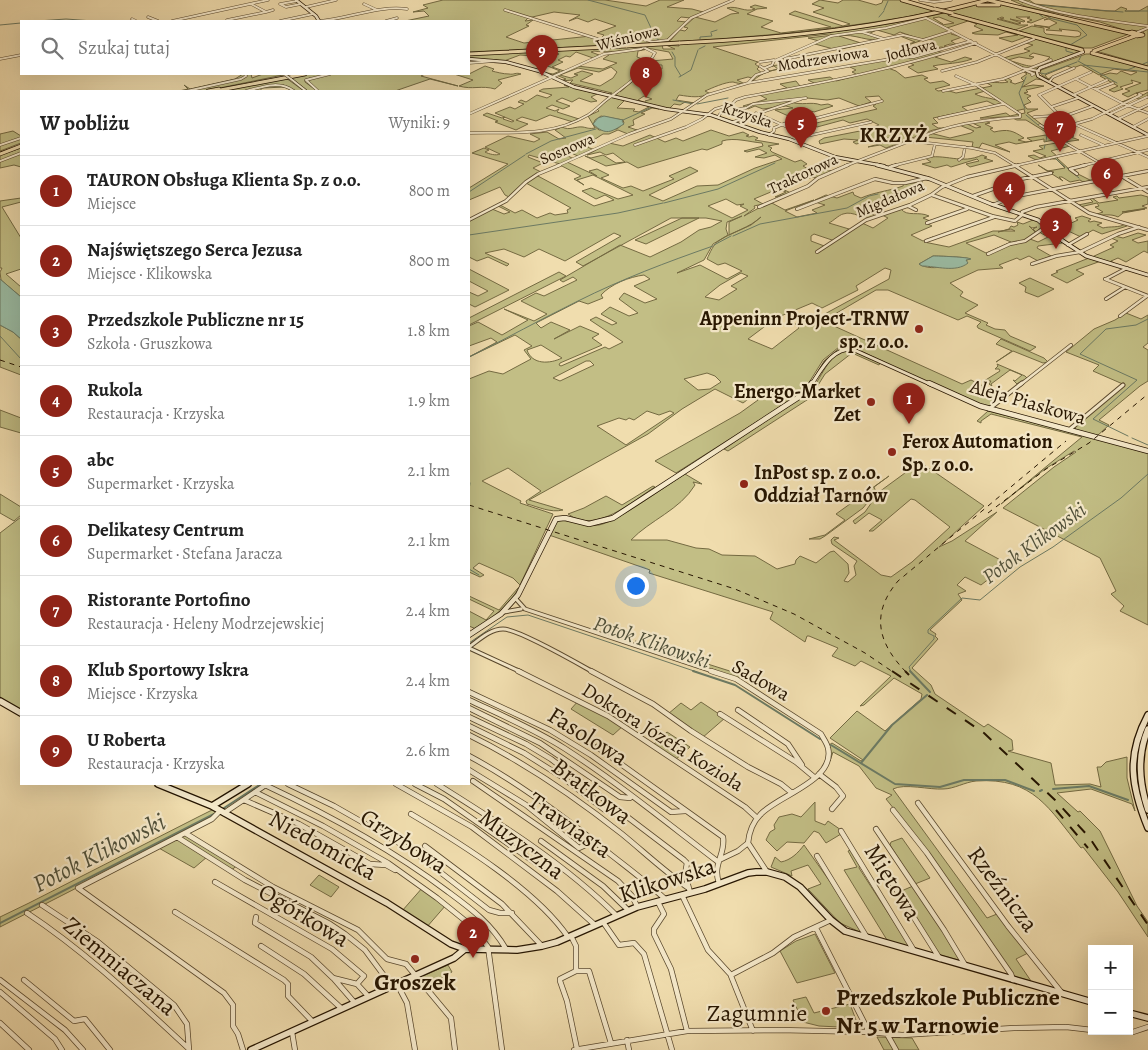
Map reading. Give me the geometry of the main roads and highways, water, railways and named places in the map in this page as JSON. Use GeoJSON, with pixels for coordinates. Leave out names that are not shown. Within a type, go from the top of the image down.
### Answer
{"type":"FeatureCollection","features":[{"type":"Feature","properties":{"kind":"highway"},"geometry":{"type":"LineString","coordinates":[[470,53],[766,37],[843,29],[924,15],[981,0]]}},
{"type":"Feature","properties":{"kind":"highway"},"geometry":{"type":"LineString","coordinates":[[678,43],[821,33],[899,21],[988,0],[1130,33]]}},
{"type":"Feature","properties":{"kind":"highway"},"geometry":{"type":"LineString","coordinates":[[1010,0],[1025,8]]}},
{"type":"Feature","properties":{"kind":"highway"},"geometry":{"type":"LineString","coordinates":[[958,8],[987,5],[1025,8]]}},
{"type":"Feature","properties":{"kind":"highway"},"geometry":{"type":"LineString","coordinates":[[213,90],[292,75]]}},
{"type":"Feature","properties":{"kind":"highway"},"geometry":{"type":"LineString","coordinates":[[220,90],[300,75]]}},
{"type":"Feature","properties":{"kind":"highway"},"geometry":{"type":"LineString","coordinates":[[0,153],[20,145]]}},
{"type":"Feature","properties":{"kind":"main road"},"geometry":{"type":"LineString","coordinates":[[904,0],[1148,67]]}},
{"type":"Feature","properties":{"kind":"main road"},"geometry":{"type":"LineString","coordinates":[[1085,50],[1130,33],[1139,32],[1143,35],[1135,36],[1094,52]]}},
{"type":"Feature","properties":{"kind":"main road"},"geometry":{"type":"LineString","coordinates":[[1130,33],[1135,36]]}},
{"type":"Feature","properties":{"kind":"waterway"},"geometry":{"type":"LineString","coordinates":[[588,0],[645,15],[651,28],[648,31],[654,33],[653,37],[659,40]]}},
{"type":"Feature","properties":{"kind":"waterway"},"geometry":{"type":"LineString","coordinates":[[884,10],[888,1]]}},
{"type":"Feature","properties":{"kind":"waterway"},"geometry":{"type":"LineString","coordinates":[[1036,5],[1123,12]]}},
{"type":"Feature","properties":{"kind":"waterway"},"geometry":{"type":"LineString","coordinates":[[1040,6],[1049,9]]}},
{"type":"Feature","properties":{"kind":"waterway"},"geometry":{"type":"LineString","coordinates":[[879,17],[884,11]]}},
{"type":"Feature","properties":{"kind":"waterway"},"geometry":{"type":"LineString","coordinates":[[1125,11],[1148,11]]}},
{"type":"Feature","properties":{"kind":"waterway"},"geometry":{"type":"LineString","coordinates":[[1039,14],[1043,17]]}},
{"type":"Feature","properties":{"kind":"waterway"},"geometry":{"type":"LineString","coordinates":[[1049,18],[1077,25],[1087,35],[1070,45]]}},
{"type":"Feature","properties":{"kind":"waterway"},"geometry":{"type":"LineString","coordinates":[[52,20],[80,20]]}},
{"type":"Feature","properties":{"kind":"waterway"},"geometry":{"type":"LineString","coordinates":[[0,25],[20,23]]}},
{"type":"Feature","properties":{"kind":"waterway"},"geometry":{"type":"LineString","coordinates":[[711,32],[717,30]]}},
{"type":"Feature","properties":{"kind":"waterway"},"geometry":{"type":"LineString","coordinates":[[700,39],[700,37],[712,36],[711,33]]}},
{"type":"Feature","properties":{"kind":"waterway"},"geometry":{"type":"LineString","coordinates":[[699,49],[705,46]]}},
{"type":"Feature","properties":{"kind":"waterway"},"geometry":{"type":"LineString","coordinates":[[1066,47],[1066,51],[1073,53]]}},
{"type":"Feature","properties":{"kind":"waterway"},"geometry":{"type":"LineString","coordinates":[[681,76],[691,70],[698,50]]}},
{"type":"Feature","properties":{"kind":"waterway"},"geometry":{"type":"LineString","coordinates":[[672,52],[675,57],[675,66],[681,76]]}},
{"type":"Feature","properties":{"kind":"waterway"},"geometry":{"type":"LineString","coordinates":[[1079,60],[1081,56]]}},
{"type":"Feature","properties":{"kind":"waterway"},"geometry":{"type":"LineString","coordinates":[[1078,61],[1086,65]]}},
{"type":"Feature","properties":{"kind":"waterway"},"geometry":{"type":"LineString","coordinates":[[1041,73],[1045,74],[1077,62]]}},
{"type":"Feature","properties":{"kind":"waterway"},"geometry":{"type":"LineString","coordinates":[[1143,64],[1148,62]]}},
{"type":"Feature","properties":{"kind":"waterway"},"geometry":{"type":"LineString","coordinates":[[1086,65],[1128,70]]}},
{"type":"Feature","properties":{"kind":"waterway"},"geometry":{"type":"LineString","coordinates":[[1086,65],[1117,83]]}},
{"type":"Feature","properties":{"kind":"waterway"},"geometry":{"type":"LineString","coordinates":[[1128,70],[1135,67]]}},
{"type":"Feature","properties":{"kind":"waterway"},"geometry":{"type":"LineString","coordinates":[[1128,70],[1148,72]]}},
{"type":"Feature","properties":{"kind":"waterway"},"geometry":{"type":"LineString","coordinates":[[1025,109],[1019,93],[1026,77]]}},
{"type":"Feature","properties":{"kind":"waterway"},"geometry":{"type":"LineString","coordinates":[[697,104],[728,98]]}},
{"type":"Feature","properties":{"kind":"waterway"},"geometry":{"type":"LineString","coordinates":[[673,100],[693,104]]}},
{"type":"Feature","properties":{"kind":"waterway"},"geometry":{"type":"LineString","coordinates":[[623,120],[652,107]]}},
{"type":"Feature","properties":{"kind":"waterway"},"geometry":{"type":"LineString","coordinates":[[1026,115],[1038,125]]}},
{"type":"Feature","properties":{"kind":"waterway"},"geometry":{"type":"LineString","coordinates":[[1039,125],[1044,129]]}},
{"type":"Feature","properties":{"kind":"waterway"},"geometry":{"type":"LineString","coordinates":[[526,154],[551,141],[596,129]]}},
{"type":"Feature","properties":{"kind":"waterway"},"geometry":{"type":"LineString","coordinates":[[1046,141],[1047,135]]}},
{"type":"Feature","properties":{"kind":"waterway"},"geometry":{"type":"LineString","coordinates":[[1044,149],[1045,145]]}},
{"type":"Feature","properties":{"kind":"waterway"},"geometry":{"type":"LineString","coordinates":[[470,191],[525,155]]}},
{"type":"Feature","properties":{"kind":"waterway"},"geometry":{"type":"LineString","coordinates":[[1055,158],[1065,167]]}},
{"type":"Feature","properties":{"kind":"waterway"},"geometry":{"type":"LineString","coordinates":[[664,203],[718,189],[775,163]]}},
{"type":"Feature","properties":{"kind":"waterway"},"geometry":{"type":"LineString","coordinates":[[1067,168],[1079,178]]}},
{"type":"Feature","properties":{"kind":"waterway"},"geometry":{"type":"LineString","coordinates":[[733,236],[760,224],[847,208],[869,196],[878,194]]}},
{"type":"Feature","properties":{"kind":"waterway"},"geometry":{"type":"LineString","coordinates":[[470,235],[618,213],[663,203]]}},
{"type":"Feature","properties":{"kind":"waterway"},"geometry":{"type":"LineString","coordinates":[[714,245],[731,236]]}},
{"type":"Feature","properties":{"kind":"waterway"},"geometry":{"type":"LineString","coordinates":[[470,356],[611,285],[713,246]]}},
{"type":"Feature","properties":{"kind":"waterway","name":"Potok Klikowski"},"geometry":{"type":"LineString","coordinates":[[1128,436],[1093,419],[1137,380],[1080,354],[1106,329],[1136,325],[1148,319]]}},
{"type":"Feature","properties":{"kind":"waterway"},"geometry":{"type":"LineString","coordinates":[[0,336],[20,358]]}},
{"type":"Feature","properties":{"kind":"waterway","name":"Potok Klikowski"},"geometry":{"type":"LineString","coordinates":[[1132,438],[1148,445]]}},
{"type":"Feature","properties":{"kind":"waterway","name":"Potok Klikowski"},"geometry":{"type":"LineString","coordinates":[[911,672],[909,667],[934,639],[934,636],[928,633],[928,630],[962,598],[980,600],[1020,567],[1053,547],[1121,498],[1148,474]]}},
{"type":"Feature","properties":{"kind":"waterway"},"geometry":{"type":"LineString","coordinates":[[470,570],[479,575]]}},
{"type":"Feature","properties":{"kind":"waterway","name":"Potok Klikowski"},"geometry":{"type":"LineString","coordinates":[[470,642],[507,617],[528,615],[697,672]]}},
{"type":"Feature","properties":{"kind":"waterway","name":"Potok Klikowski"},"geometry":{"type":"LineString","coordinates":[[693,671],[735,685],[820,739]]}},
{"type":"Feature","properties":{"kind":"waterway","name":"Potok Klikowski"},"geometry":{"type":"LineString","coordinates":[[910,671],[930,692]]}},
{"type":"Feature","properties":{"kind":"waterway","name":"Potok Klikowski"},"geometry":{"type":"LineString","coordinates":[[861,763],[892,725],[927,695]]}},
{"type":"Feature","properties":{"kind":"waterway","name":"Potok Klikowski"},"geometry":{"type":"LineString","coordinates":[[831,745],[895,784],[940,787],[964,780],[1005,780],[1034,791]]}},
{"type":"Feature","properties":{"kind":"waterway","name":"Potok Klikowski"},"geometry":{"type":"LineString","coordinates":[[224,808],[259,785]]}},
{"type":"Feature","properties":{"kind":"waterway","name":"Potok Klikowski"},"geometry":{"type":"LineString","coordinates":[[1053,789],[1089,786],[1128,800]]}},
{"type":"Feature","properties":{"kind":"waterway","name":"Potok Klikowski"},"geometry":{"type":"LineString","coordinates":[[0,923],[214,814]]}},
{"type":"Feature","properties":{"kind":"railway"},"geometry":{"type":"LineString","coordinates":[[0,360],[20,367]]}},
{"type":"Feature","properties":{"kind":"railway"},"geometry":{"type":"LineString","coordinates":[[988,513],[1046,469],[1089,443],[1148,394]]}},
{"type":"Feature","properties":{"kind":"railway"},"geometry":{"type":"LineString","coordinates":[[906,672],[889,650],[881,628],[881,617],[889,593],[898,581],[1066,441]]}},
{"type":"Feature","properties":{"kind":"railway"},"geometry":{"type":"LineString","coordinates":[[470,505],[735,589],[794,614],[865,653],[893,672]]}},
{"type":"Feature","properties":{"kind":"railway"},"geometry":{"type":"LineString","coordinates":[[892,671],[984,733],[1055,800],[1089,837],[1148,925]]}},
{"type":"Feature","properties":{"kind":"railway"},"geometry":{"type":"LineString","coordinates":[[906,672],[909,675]]}},
{"type":"Feature","properties":{"kind":"railway"},"geometry":{"type":"LineString","coordinates":[[1056,810],[1088,848]]}},
{"type":"Feature","properties":{"kind":"place","name":"U Roberta"},"geometry":{"type":"Point","coordinates":[542,76]}},
{"type":"Feature","properties":{"kind":"place","name":"Klub Sportowy Iskra"},"geometry":{"type":"Point","coordinates":[646,98]}},
{"type":"Feature","properties":{"kind":"place","name":"abc"},"geometry":{"type":"Point","coordinates":[801,148]}},
{"type":"Feature","properties":{"kind":"place","name":"Ristorante Portofino"},"geometry":{"type":"Point","coordinates":[1060,152]}},
{"type":"Feature","properties":{"kind":"place","name":"Delikatesy Centrum"},"geometry":{"type":"Point","coordinates":[1107,199]}},
{"type":"Feature","properties":{"kind":"place","name":"Rukola"},"geometry":{"type":"Point","coordinates":[1009,213]}},
{"type":"Feature","properties":{"kind":"place","name":"Przedszkole Publiczne nr 15"},"geometry":{"type":"Point","coordinates":[1056,249]}},
{"type":"Feature","properties":{"kind":"place","name":"Appeninn Project-TRNW sp. z o.o."},"geometry":{"type":"Point","coordinates":[919,329]}},
{"type":"Feature","properties":{"kind":"place","name":"Energo-Market Zet"},"geometry":{"type":"Point","coordinates":[871,402]}},
{"type":"Feature","properties":{"kind":"place","name":"TAURON Obsługa Klienta Sp. z o.o."},"geometry":{"type":"Point","coordinates":[909,424]}},
{"type":"Feature","properties":{"kind":"place","name":"Ferox Automation Sp. z o.o."},"geometry":{"type":"Point","coordinates":[892,452]}},
{"type":"Feature","properties":{"kind":"place","name":"InPost sp. z o.o. Oddział Tarnów"},"geometry":{"type":"Point","coordinates":[744,484]}},
{"type":"Feature","properties":{"kind":"place","name":"Najświętszego Serca Jezusa"},"geometry":{"type":"Point","coordinates":[473,958]}},
{"type":"Feature","properties":{"kind":"place","name":"Groszek"},"geometry":{"type":"Point","coordinates":[415,959]}},
{"type":"Feature","properties":{"kind":"place","name":"Przedszkole Publiczne Nr 5 w Tarnowie"},"geometry":{"type":"Point","coordinates":[826,1011]}},
{"type":"Feature","properties":{"kind":"district","name":"KRZYŻ"},"geometry":{"type":"Point","coordinates":[894,135]}}]}
